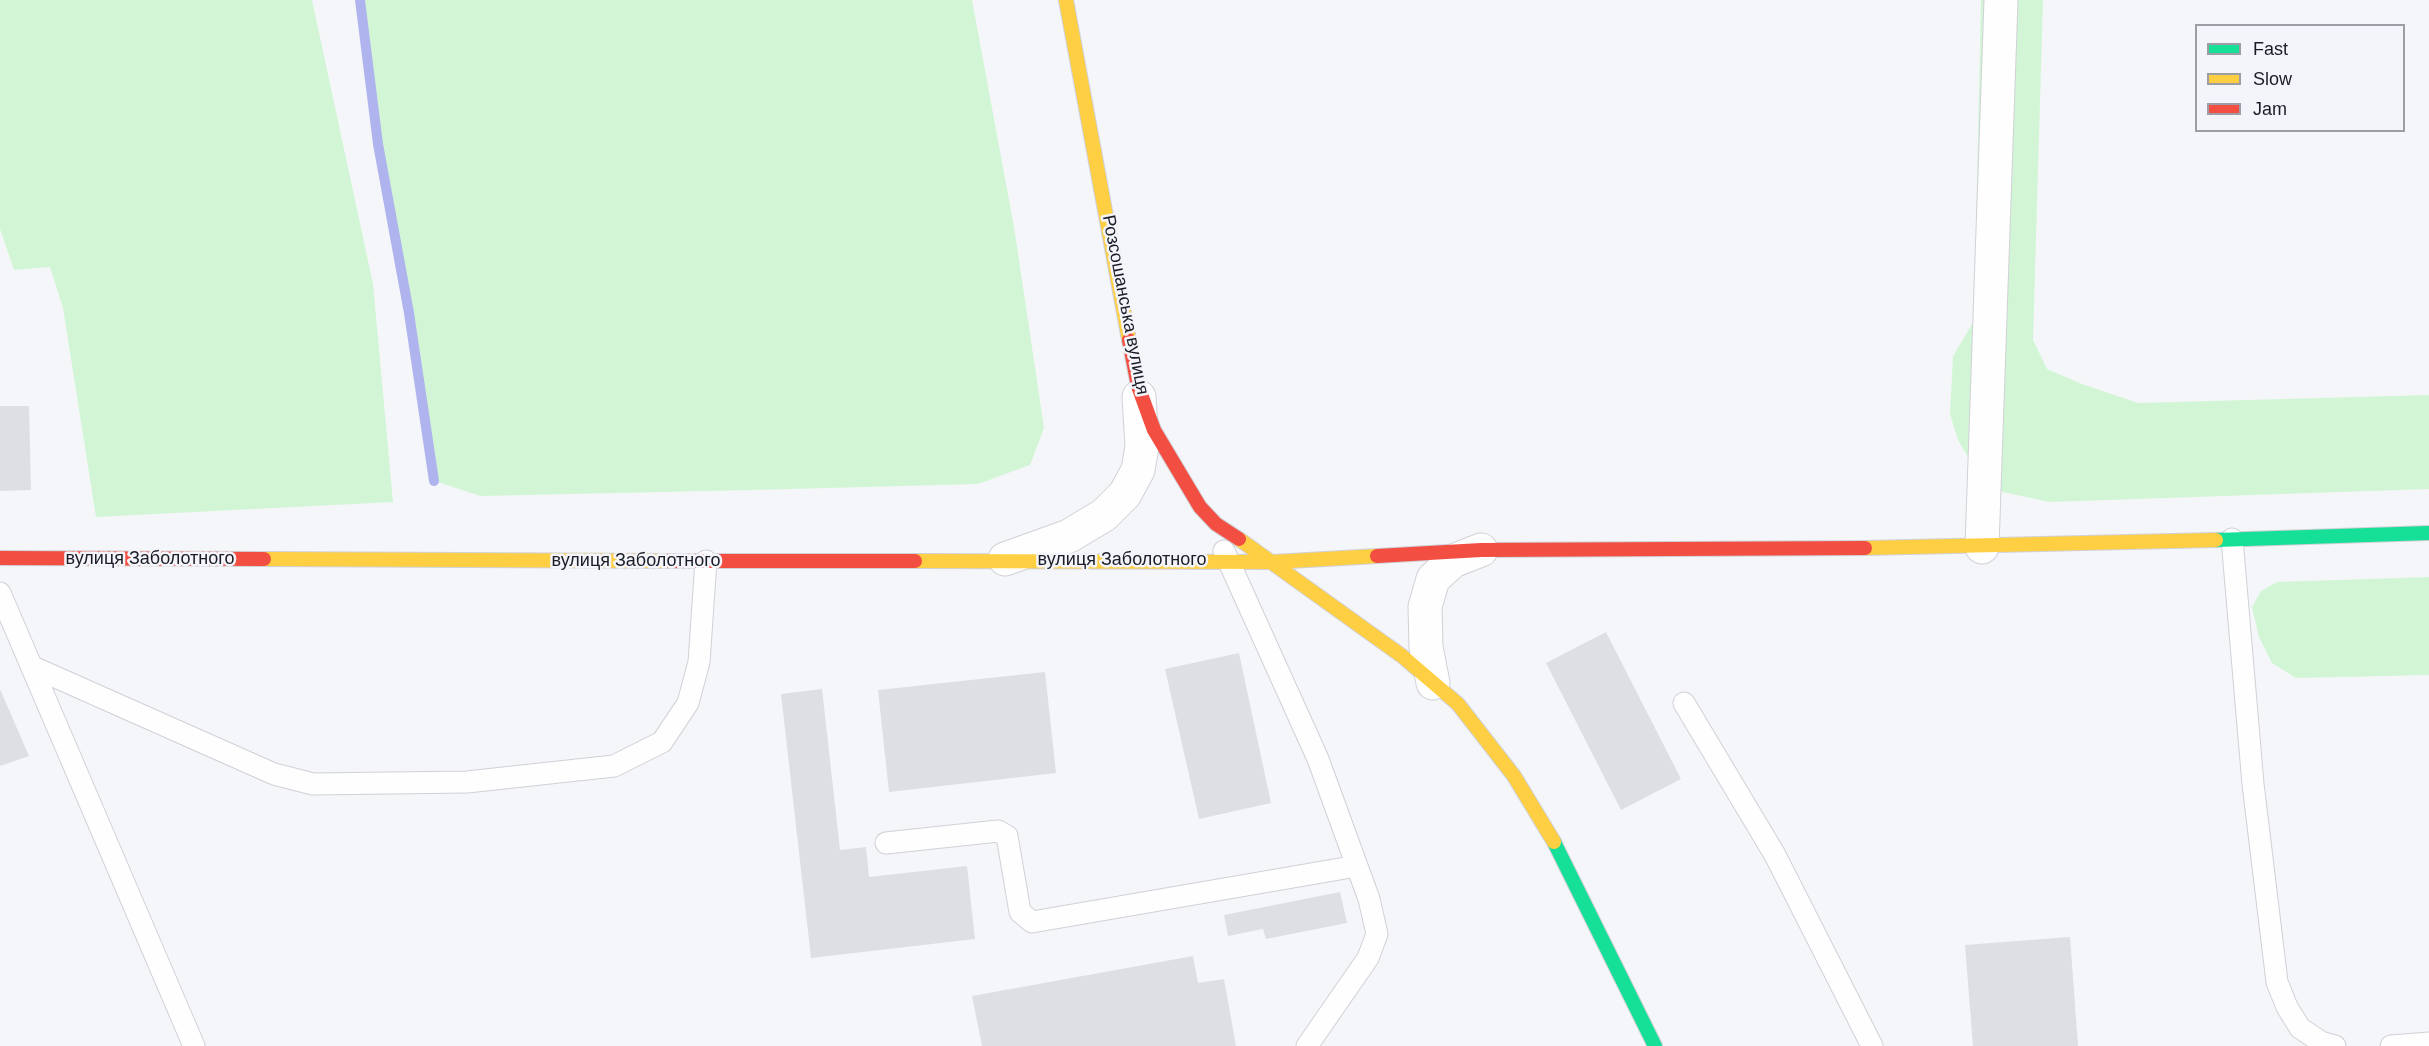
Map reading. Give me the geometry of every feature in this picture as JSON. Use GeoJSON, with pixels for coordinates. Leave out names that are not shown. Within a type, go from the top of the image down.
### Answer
{"type":"FeatureCollection","features":[{"type":"Feature","properties":{"kind":"street","name":"Розсошанська вулиця"},"geometry":{"type":"LineString","coordinates":[[1066,0],[1138,386],[1154,430],[1165,450],[1200,507],[1216,525],[1273,562],[1402,656],[1458,704],[1514,777],[1557,847],[1655,1046]]}},
{"type":"Feature","properties":{"kind":"street"},"geometry":{"type":"LineString","coordinates":[[1982,547],[2001,0]]}},
{"type":"Feature","properties":{"kind":"street"},"geometry":{"type":"LineString","coordinates":[[998,561],[1069,536],[1104,515],[1125,494],[1138,470],[1142,446],[1138,386]]}},
{"type":"Feature","properties":{"kind":"street","name":"вулиця Заболотного"},"geometry":{"type":"LineString","coordinates":[[0,558],[706,561],[1226,560],[1273,562],[1481,550],[1982,547],[2429,533]]}},
{"type":"Feature","properties":{"kind":"street"},"geometry":{"type":"LineString","coordinates":[[1433,683],[1426,647],[1425,607],[1433,579],[1453,561],[1481,550]]}},
{"type":"Feature","properties":{"kind":"lane"},"geometry":{"type":"LineString","coordinates":[[1216,525],[1226,560],[1318,759],[1369,899],[1377,934],[1368,958],[1307,1046]]}},
{"type":"Feature","properties":{"kind":"lane"},"geometry":{"type":"LineString","coordinates":[[2232,539],[2253,784],[2277,982],[2287,1007],[2300,1028],[2320,1042],[2336,1046]]}},
{"type":"Feature","properties":{"kind":"lane"},"geometry":{"type":"LineString","coordinates":[[33,667],[274,774],[314,784],[467,782],[614,766],[662,742],[687,703],[699,662],[706,561]]}},
{"type":"Feature","properties":{"kind":"lane"},"geometry":{"type":"LineString","coordinates":[[0,593],[194,1046]]}},
{"type":"Feature","properties":{"kind":"lane"},"geometry":{"type":"LineString","coordinates":[[1684,703],[1775,855],[1872,1046]]}},
{"type":"Feature","properties":{"kind":"lane"},"geometry":{"type":"LineString","coordinates":[[886,843],[998,831],[1007,836],[1020,912],[1032,922],[1357,866]]}},
{"type":"Feature","properties":{"kind":"lane"},"geometry":{"type":"LineString","coordinates":[[2391,1046],[2429,1043]]}},
{"type":"Feature","properties":{"kind":"green space"},"geometry":{"type":"Polygon","coordinates":[[[0,0],[312,0],[373,284],[393,502],[96,517],[63,308],[50,267],[14,270],[0,229],[0,0]]]}},
{"type":"Feature","properties":{"kind":"green space"},"geometry":{"type":"Polygon","coordinates":[[[360,0],[972,0],[1014,227],[1044,428],[1030,465],[978,484],[481,496],[434,481],[409,313],[378,144],[360,0]]]}},
{"type":"Feature","properties":{"kind":"green space"},"geometry":{"type":"Polygon","coordinates":[[[1981,0],[2043,0],[2033,340],[2047,369],[2082,384],[2138,403],[2429,395],[2429,489],[2049,502],[2003,492],[1978,474],[1958,440],[1950,414],[1953,356],[1974,321],[1981,0]]]}},
{"type":"Feature","properties":{"kind":"green space"},"geometry":{"type":"Polygon","coordinates":[[[2429,577],[2429,675],[2296,678],[2272,663],[2259,637],[2252,607],[2261,591],[2277,582],[2429,577]]]}},
{"type":"Feature","properties":{"kind":"building"},"geometry":{"type":"Polygon","coordinates":[[[0,406],[29,406],[31,490],[0,491],[0,406]]]}},
{"type":"Feature","properties":{"kind":"building"},"geometry":{"type":"Polygon","coordinates":[[[1606,632],[1681,779],[1621,810],[1546,663],[1606,632]]]}},
{"type":"Feature","properties":{"kind":"building"},"geometry":{"type":"Polygon","coordinates":[[[1239,653],[1271,803],[1199,819],[1165,669],[1239,653]]]}},
{"type":"Feature","properties":{"kind":"building"},"geometry":{"type":"Polygon","coordinates":[[[1045,672],[1056,773],[889,792],[878,690],[1045,672]]]}},
{"type":"Feature","properties":{"kind":"building"},"geometry":{"type":"Polygon","coordinates":[[[0,689],[29,756],[0,766],[0,689]]]}},
{"type":"Feature","properties":{"kind":"building"},"geometry":{"type":"Polygon","coordinates":[[[822,689],[840,850],[866,847],[869,877],[967,866],[975,939],[811,958],[781,694],[822,689]]]}},
{"type":"Feature","properties":{"kind":"building"},"geometry":{"type":"Polygon","coordinates":[[[1340,892],[1347,923],[1266,939],[1263,929],[1228,936],[1224,915],[1340,892]]]}},
{"type":"Feature","properties":{"kind":"building"},"geometry":{"type":"Polygon","coordinates":[[[2070,937],[2078,1046],[1973,1046],[1965,945],[2070,937]]]}},
{"type":"Feature","properties":{"kind":"building"},"geometry":{"type":"Polygon","coordinates":[[[1193,956],[1198,983],[1224,979],[1236,1046],[982,1046],[972,996],[1193,956]]]}},
{"type":"Feature","properties":{"kind":"waterway"},"geometry":{"type":"LineString","coordinates":[[360,0],[378,144],[409,313],[434,481]]}},
{"type":"Feature","properties":{"kind":"traffic: fast"},"geometry":{"type":"LineString","coordinates":[[2216,540],[2429,533]]}},
{"type":"Feature","properties":{"kind":"traffic: fast"},"geometry":{"type":"LineString","coordinates":[[1554,842],[1655,1046]]}},
{"type":"Feature","properties":{"kind":"traffic: slow"},"geometry":{"type":"LineString","coordinates":[[1066,0],[1129,340]]}},
{"type":"Feature","properties":{"kind":"traffic: slow"},"geometry":{"type":"LineString","coordinates":[[1239,539],[1402,656],[1458,704],[1514,776],[1554,842]]}},
{"type":"Feature","properties":{"kind":"traffic: slow"},"geometry":{"type":"LineString","coordinates":[[1865,548],[2216,540]]}},
{"type":"Feature","properties":{"kind":"traffic: slow"},"geometry":{"type":"LineString","coordinates":[[915,561],[1273,562],[1377,556]]}},
{"type":"Feature","properties":{"kind":"traffic: slow"},"geometry":{"type":"LineString","coordinates":[[264,559],[667,561]]}},
{"type":"Feature","properties":{"kind":"traffic: jam"},"geometry":{"type":"LineString","coordinates":[[1129,340],[1138,386],[1154,430],[1200,507],[1216,524],[1239,539]]}},
{"type":"Feature","properties":{"kind":"traffic: jam"},"geometry":{"type":"LineString","coordinates":[[1377,556],[1481,550],[1865,548]]}},
{"type":"Feature","properties":{"kind":"traffic: jam"},"geometry":{"type":"LineString","coordinates":[[0,558],[264,559]]}},
{"type":"Feature","properties":{"kind":"traffic: jam"},"geometry":{"type":"LineString","coordinates":[[667,561],[915,561]]}}]}
